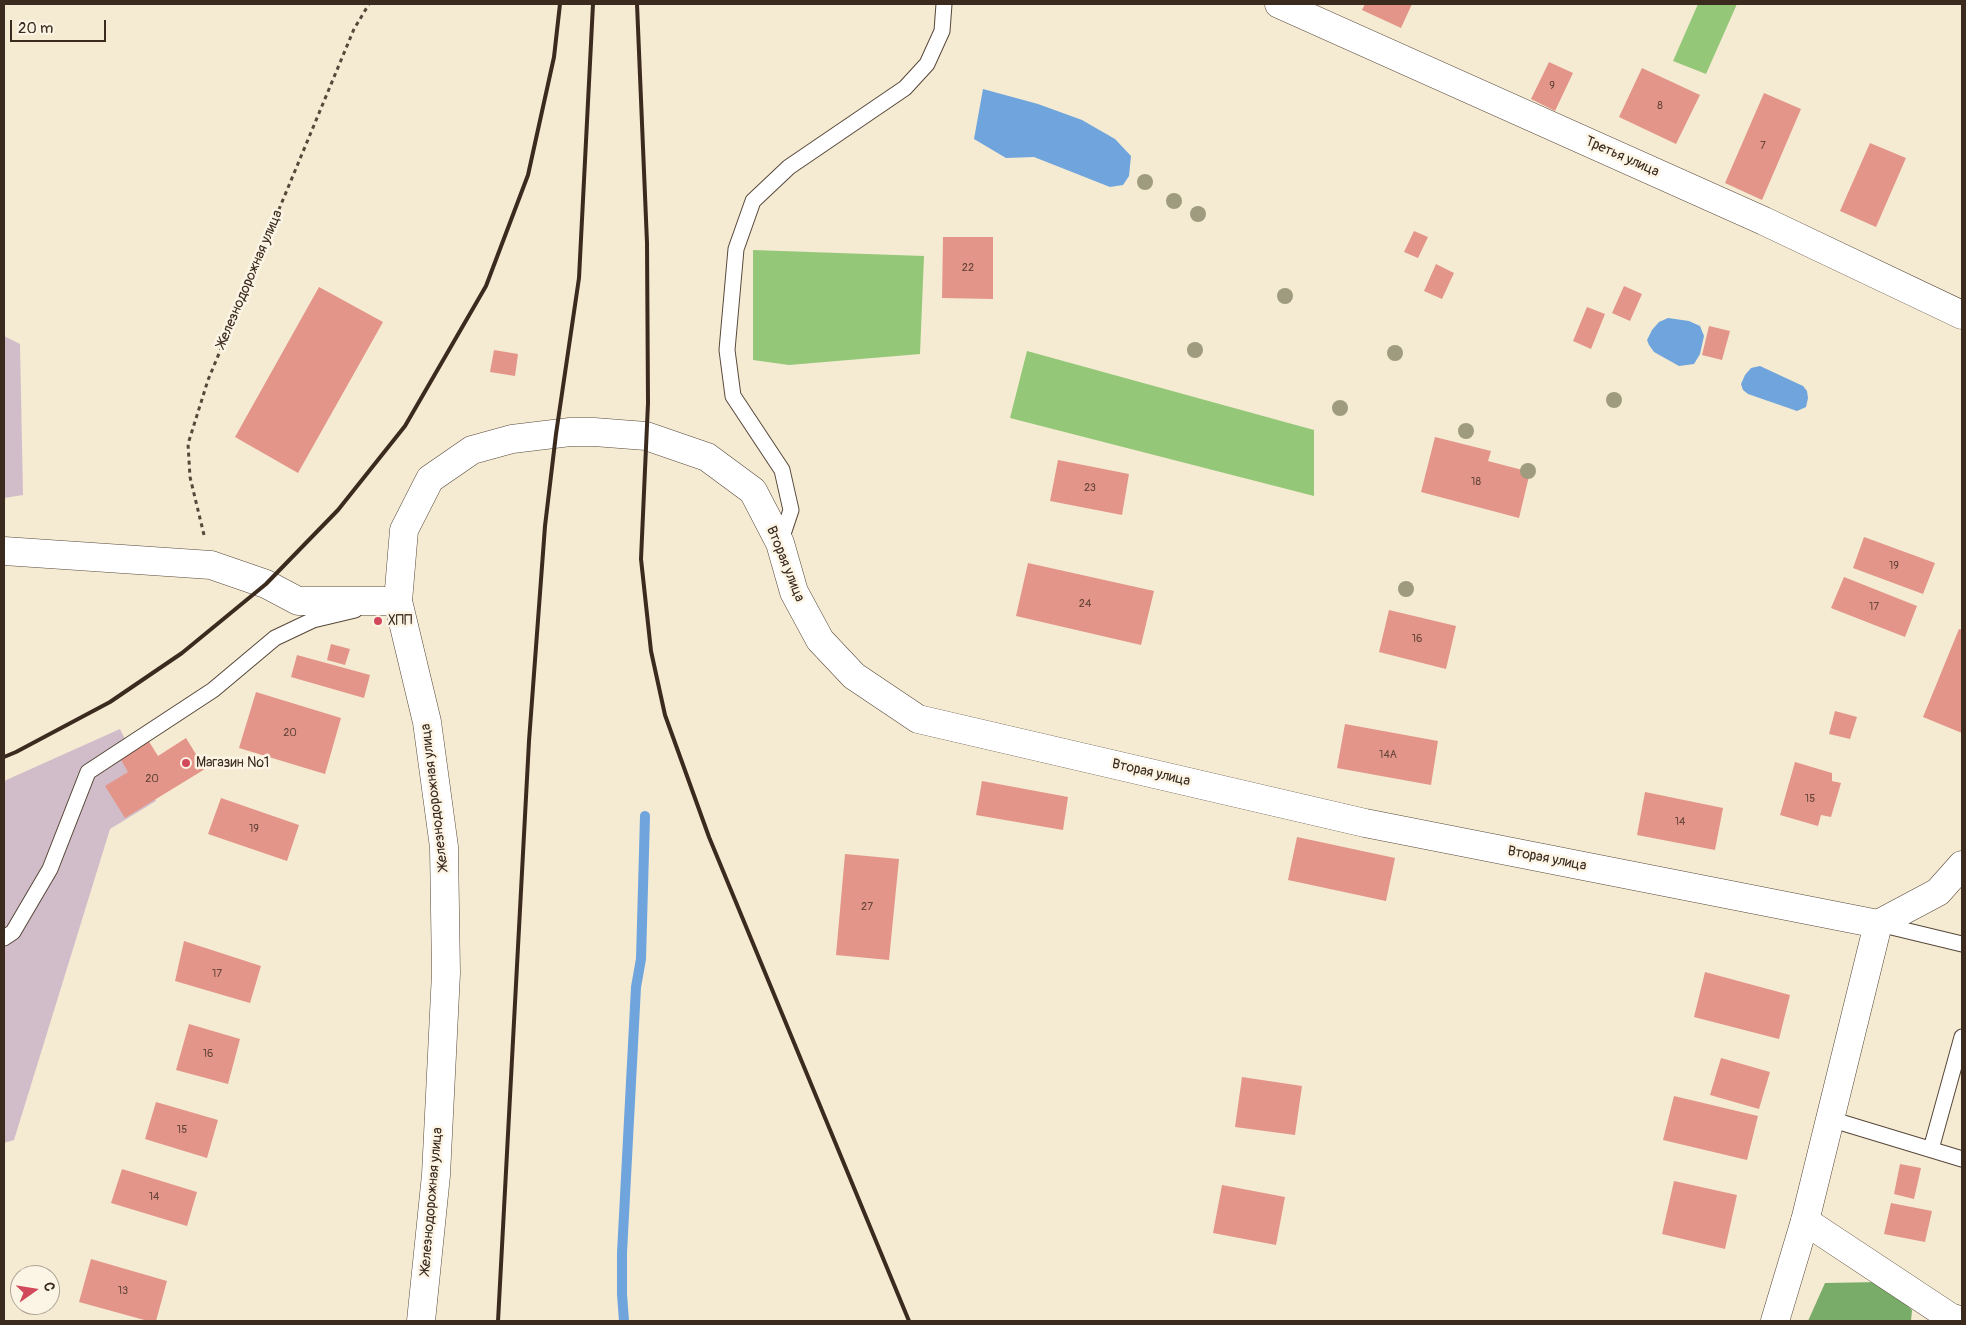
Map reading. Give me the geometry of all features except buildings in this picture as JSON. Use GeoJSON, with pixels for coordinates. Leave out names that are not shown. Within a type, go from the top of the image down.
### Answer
{"type":"FeatureCollection","features":[{"type":"Feature","properties":{"kind":"street","name":"Третья улица"},"geometry":{"type":"LineString","coordinates":[[1279,4],[1764,220],[1962,315]]}},
{"type":"Feature","properties":{"kind":"street","name":"Вторая улица"},"geometry":{"type":"LineString","coordinates":[[556,434],[594,432],[646,436],[707,457],[753,491],[780,543],[794,592],[820,640],[854,676],[918,719],[1365,823],[1878,924]]}},
{"type":"Feature","properties":{"kind":"street","name":"Железнодорожная улица"},"geometry":{"type":"LineString","coordinates":[[421,1321],[436,1175],[446,973],[444,847],[427,722],[398,601],[404,530],[430,479],[472,450],[512,439],[556,434]]}},
{"type":"Feature","properties":{"kind":"street"},"geometry":{"type":"LineString","coordinates":[[4,551],[211,565],[266,584],[298,601],[398,601]]}},
{"type":"Feature","properties":{"kind":"street"},"geometry":{"type":"LineString","coordinates":[[1775,1321],[1804,1221],[1878,924],[1938,892],[1962,865]]}},
{"type":"Feature","properties":{"kind":"street"},"geometry":{"type":"LineString","coordinates":[[1804,1221],[1950,1317],[1962,1321]]}},
{"type":"Feature","properties":{"kind":"lane"},"geometry":{"type":"LineString","coordinates":[[780,543],[791,510],[782,470],[733,396],[727,350],[736,249],[753,201],[789,167],[905,88],[927,64],[942,31],[944,4]]}},
{"type":"Feature","properties":{"kind":"lane"},"geometry":{"type":"LineString","coordinates":[[4,938],[13,932],[50,869],[88,772],[212,690],[275,638],[313,620],[398,601]]}},
{"type":"Feature","properties":{"kind":"lane"},"geometry":{"type":"LineString","coordinates":[[1878,924],[1962,944]]}},
{"type":"Feature","properties":{"kind":"lane"},"geometry":{"type":"LineString","coordinates":[[1931,1150],[1962,1037]]}},
{"type":"Feature","properties":{"kind":"lane"},"geometry":{"type":"LineString","coordinates":[[1830,1119],[1962,1159]]}},
{"type":"Feature","properties":{"kind":"path","name":"Железнодорожная улица"},"geometry":{"type":"LineString","coordinates":[[211,565],[190,477],[188,444],[215,361],[354,29],[369,4]]}},
{"type":"Feature","properties":{"kind":"shaded area"},"geometry":{"type":"Polygon","coordinates":[[[4,336],[20,344],[23,495],[4,498],[4,336]]]}},
{"type":"Feature","properties":{"kind":"shaded area"},"geometry":{"type":"Polygon","coordinates":[[[120,729],[156,801],[110,829],[14,1140],[4,1143],[4,781],[120,729]]]}},
{"type":"Feature","properties":{"kind":"green space"},"geometry":{"type":"Polygon","coordinates":[[[1698,4],[1737,4],[1706,74],[1673,61],[1698,4]]]}},
{"type":"Feature","properties":{"kind":"green space"},"geometry":{"type":"Polygon","coordinates":[[[753,250],[924,256],[920,354],[789,365],[753,360],[753,250]]]}},
{"type":"Feature","properties":{"kind":"green space"},"geometry":{"type":"Polygon","coordinates":[[[1027,351],[1314,430],[1314,496],[1010,418],[1027,351]]]}},
{"type":"Feature","properties":{"kind":"green space"},"geometry":{"type":"Polygon","coordinates":[[[1881,1282],[1912,1310],[1911,1321],[1808,1321],[1825,1283],[1881,1282]]]}},
{"type":"Feature","properties":{"kind":"water"},"geometry":{"type":"Polygon","coordinates":[[[983,89],[1038,104],[1082,120],[1115,139],[1131,156],[1129,176],[1123,185],[1110,187],[1034,157],[1006,158],[974,139],[983,89]]]}},
{"type":"Feature","properties":{"kind":"water"},"geometry":{"type":"Polygon","coordinates":[[[1668,318],[1689,321],[1700,326],[1704,336],[1700,354],[1694,364],[1679,366],[1654,352],[1649,345],[1647,340],[1652,330],[1659,322],[1668,318]]]}},
{"type":"Feature","properties":{"kind":"water"},"geometry":{"type":"Polygon","coordinates":[[[1760,366],[1803,386],[1807,391],[1808,398],[1806,407],[1797,411],[1748,394],[1743,390],[1741,384],[1745,375],[1751,368],[1760,366]]]}},
{"type":"Feature","properties":{"kind":"waterway"},"geometry":{"type":"LineString","coordinates":[[624,1321],[622,1253],[636,987],[641,959],[645,816]]}},
{"type":"Feature","properties":{"kind":"railway"},"geometry":{"type":"LineString","coordinates":[[4,757],[110,702],[182,653],[266,584],[338,510],[405,426],[486,286],[528,175],[554,57],[560,4]]}},
{"type":"Feature","properties":{"kind":"railway"},"geometry":{"type":"LineString","coordinates":[[498,1321],[529,741],[545,526],[556,434],[579,278],[593,4]]}},
{"type":"Feature","properties":{"kind":"railway"},"geometry":{"type":"LineString","coordinates":[[637,4],[647,243],[648,403],[641,559],[651,651],[665,715],[709,837],[909,1321]]}},
{"type":"Feature","properties":{"kind":"place","name":"ХПП"},"geometry":{"type":"Point","coordinates":[378,621]}},
{"type":"Feature","properties":{"kind":"place","name":"Магазин №1"},"geometry":{"type":"Point","coordinates":[186,763]}}]}
